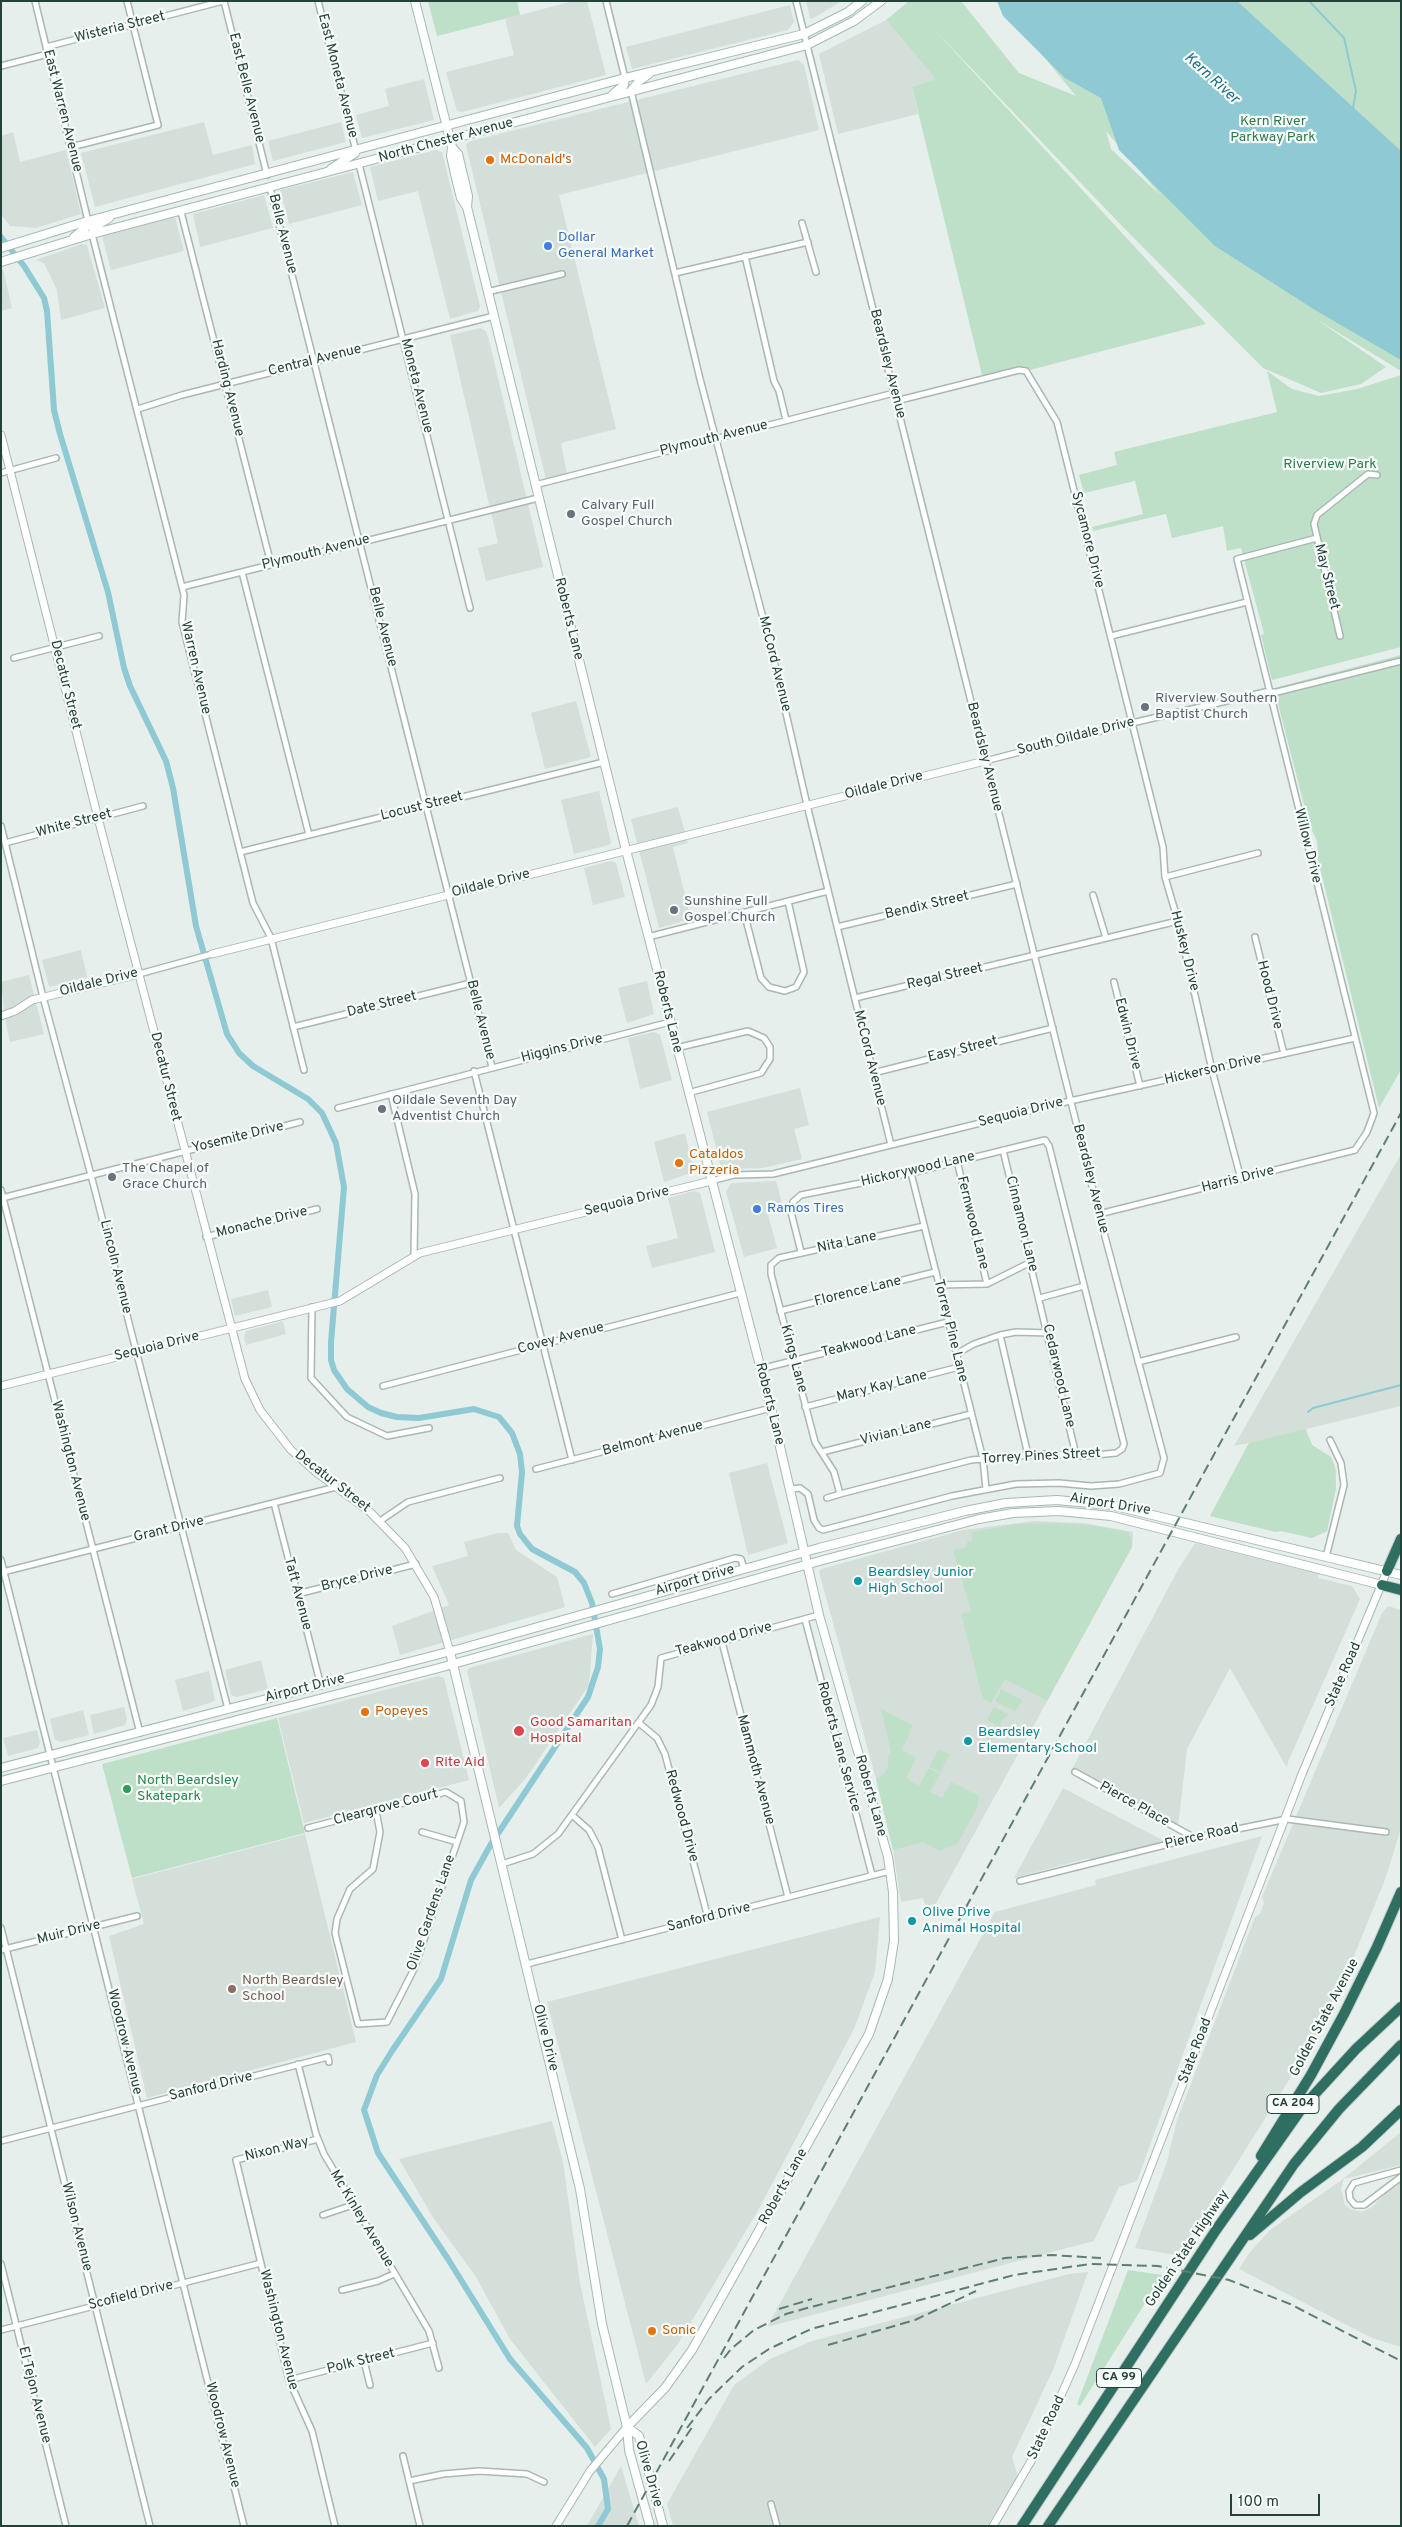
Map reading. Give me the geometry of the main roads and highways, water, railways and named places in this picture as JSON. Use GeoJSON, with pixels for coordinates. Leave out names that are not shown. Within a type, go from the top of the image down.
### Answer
{"type":"FeatureCollection","features":[{"type":"Feature","properties":{"kind":"highway"},"geometry":{"type":"LineString","coordinates":[[1387,1571],[1401,1540]]}},
{"type":"Feature","properties":{"kind":"highway","name":"Airport Drive"},"geometry":{"type":"LineString","coordinates":[[1382,1585],[1401,1590]]}},
{"type":"Feature","properties":{"kind":"highway","name":"Golden State Avenue"},"geometry":{"type":"LineString","coordinates":[[1216,2230],[1298,2096],[1344,2014],[1378,1947],[1401,1892]]}},
{"type":"Feature","properties":{"kind":"highway","name":"Golden State Highway"},"geometry":{"type":"LineString","coordinates":[[1022,2526],[1216,2230],[1302,2108],[1340,2065],[1401,2007]]}},
{"type":"Feature","properties":{"kind":"highway","name":"CA 99"},"geometry":{"type":"LineString","coordinates":[[1048,2526],[1273,2193],[1320,2130],[1401,2045]]}},
{"type":"Feature","properties":{"kind":"highway"},"geometry":{"type":"LineString","coordinates":[[1240,2244],[1301,2192],[1362,2147],[1401,2110]]}},
{"type":"Feature","properties":{"kind":"main road","name":"Roberts Lane"},"geometry":{"type":"LineString","coordinates":[[415,1],[451,143],[453,165],[461,198],[467,206],[626,850],[790,1488],[819,1615],[890,1871],[894,1907],[894,1941],[888,1979],[869,2034],[692,2350],[665,2388],[627,2427]]}},
{"type":"Feature","properties":{"kind":"main road","name":"North Chester Avenue"},"geometry":{"type":"LineString","coordinates":[[1,248],[88,221],[267,175],[625,78],[804,34],[848,12],[862,1]]}},
{"type":"Feature","properties":{"kind":"main road","name":"North Chester Avenue"},"geometry":{"type":"LineString","coordinates":[[1,262],[92,234],[359,164],[451,143],[609,97],[807,45],[854,21],[882,1]]}},
{"type":"Feature","properties":{"kind":"main road"},"geometry":{"type":"LineString","coordinates":[[631,91],[639,81],[655,71]]}},
{"type":"Feature","properties":{"kind":"main road"},"geometry":{"type":"LineString","coordinates":[[609,97],[624,85],[625,78]]}},
{"type":"Feature","properties":{"kind":"main road"},"geometry":{"type":"LineString","coordinates":[[326,173],[354,155],[356,151]]}},
{"type":"Feature","properties":{"kind":"main road"},"geometry":{"type":"LineString","coordinates":[[92,234],[96,226],[115,214]]}},
{"type":"Feature","properties":{"kind":"main road"},"geometry":{"type":"LineString","coordinates":[[66,242],[86,228],[89,225],[88,221]]}},
{"type":"Feature","properties":{"kind":"main road","name":"Airport Drive"},"geometry":{"type":"LineString","coordinates":[[1,1768],[450,1652],[805,1552],[987,1506],[1057,1500],[1119,1506],[1401,1575]]}},
{"type":"Feature","properties":{"kind":"main road","name":"Airport Drive"},"geometry":{"type":"LineString","coordinates":[[1,1781],[453,1664],[808,1564],[979,1519],[1022,1512],[1060,1511],[1095,1514],[1129,1520],[1382,1585]]}},
{"type":"Feature","properties":{"kind":"main road","name":"Olive Drive"},"geometry":{"type":"LineString","coordinates":[[450,1652],[582,2197],[602,2324],[627,2427],[629,2450],[650,2526]]}},
{"type":"Feature","properties":{"kind":"main road","name":"Olive Drive"},"geometry":{"type":"LineString","coordinates":[[627,2427],[639,2436],[663,2526]]}},
{"type":"Feature","properties":{"kind":"water","name":"Kern River Parkway Park"},"geometry":{"type":"Polygon","coordinates":[[[997,1],[1237,1],[1401,151],[1401,360],[1315,310],[1215,246],[1119,150],[1101,98],[1065,78],[1003,16],[997,1]]]}},
{"type":"Feature","properties":{"kind":"waterway"},"geometry":{"type":"LineString","coordinates":[[1309,1],[1344,38],[1356,91],[1353,108]]}},
{"type":"Feature","properties":{"kind":"waterway"},"geometry":{"type":"LineString","coordinates":[[1,237],[24,266],[44,298],[47,311],[54,410],[108,592],[124,668],[130,686],[166,761],[173,788],[196,926],[227,1034],[239,1053],[253,1066],[308,1099],[322,1113],[336,1143],[344,1187],[331,1342],[331,1360],[334,1370],[347,1389],[368,1407],[381,1413],[397,1417],[419,1418],[474,1409],[499,1417],[512,1433],[520,1454],[522,1472],[517,1526],[520,1534],[532,1549],[575,1572],[584,1583],[592,1603],[600,1649],[598,1667],[588,1697],[491,1844],[471,1880],[441,1979],[377,2075],[364,2110],[378,2153],[448,2259],[510,2359],[587,2448],[604,2479],[608,2509],[598,2526]]}},
{"type":"Feature","properties":{"kind":"waterway"},"geometry":{"type":"LineString","coordinates":[[1308,1412],[1313,1408],[1401,1385]]}},
{"type":"Feature","properties":{"kind":"railway"},"geometry":{"type":"LineString","coordinates":[[627,2526],[1401,1113]]}},
{"type":"Feature","properties":{"kind":"railway"},"geometry":{"type":"LineString","coordinates":[[724,2358],[731,2349],[754,2330],[786,2314],[807,2308],[1005,2258],[1051,2255],[1101,2258]]}},
{"type":"Feature","properties":{"kind":"railway"},"geometry":{"type":"LineString","coordinates":[[687,2428],[709,2399],[742,2367],[769,2349],[811,2329],[1014,2275],[1090,2264],[1158,2266],[1229,2280],[1290,2304],[1401,2361]]}},
{"type":"Feature","properties":{"kind":"railway"},"geometry":{"type":"LineString","coordinates":[[828,2345],[915,2320],[976,2291]]}},
{"type":"Feature","properties":{"kind":"railway"},"geometry":{"type":"LineString","coordinates":[[779,2309],[812,2299]]}},
{"type":"Feature","properties":{"kind":"railway"},"geometry":{"type":"LineString","coordinates":[[669,2461],[693,2426]]}},
{"type":"Feature","properties":{"kind":"place","name":"McDonald's"},"geometry":{"type":"Point","coordinates":[490,160]}},
{"type":"Feature","properties":{"kind":"place","name":"Dollar General Market"},"geometry":{"type":"Point","coordinates":[548,246]}},
{"type":"Feature","properties":{"kind":"place","name":"Calvary Full Gospel Church"},"geometry":{"type":"Point","coordinates":[571,514]}},
{"type":"Feature","properties":{"kind":"place","name":"Riverview Southern Baptist Church"},"geometry":{"type":"Point","coordinates":[1145,707]}},
{"type":"Feature","properties":{"kind":"place","name":"Sunshine Full Gospel Church"},"geometry":{"type":"Point","coordinates":[674,910]}},
{"type":"Feature","properties":{"kind":"place","name":"Oildale Seventh Day Adventist Church"},"geometry":{"type":"Point","coordinates":[382,1109]}},
{"type":"Feature","properties":{"kind":"place","name":"Cataldos Pizzeria"},"geometry":{"type":"Point","coordinates":[679,1163]}},
{"type":"Feature","properties":{"kind":"place","name":"The Chapel of Grace Church"},"geometry":{"type":"Point","coordinates":[112,1177]}},
{"type":"Feature","properties":{"kind":"place","name":"Ramos Tires"},"geometry":{"type":"Point","coordinates":[757,1209]}},
{"type":"Feature","properties":{"kind":"place","name":"Beardsley Junior High School"},"geometry":{"type":"Point","coordinates":[858,1581]}},
{"type":"Feature","properties":{"kind":"place","name":"Popeyes"},"geometry":{"type":"Point","coordinates":[365,1712]}},
{"type":"Feature","properties":{"kind":"place","name":"Good Samaritan Hospital"},"geometry":{"type":"Point","coordinates":[519,1731]}},
{"type":"Feature","properties":{"kind":"place","name":"Beardsley Elementary School"},"geometry":{"type":"Point","coordinates":[968,1741]}},
{"type":"Feature","properties":{"kind":"place","name":"Rite Aid"},"geometry":{"type":"Point","coordinates":[425,1763]}},
{"type":"Feature","properties":{"kind":"place","name":"North Beardsley Skatepark"},"geometry":{"type":"Point","coordinates":[127,1789]}},
{"type":"Feature","properties":{"kind":"place","name":"Olive Drive Animal Hospital"},"geometry":{"type":"Point","coordinates":[912,1921]}},
{"type":"Feature","properties":{"kind":"place","name":"North Beardsley School"},"geometry":{"type":"Point","coordinates":[232,1989]}},
{"type":"Feature","properties":{"kind":"place","name":"Sonic"},"geometry":{"type":"Point","coordinates":[652,2331]}},
{"type":"Feature","properties":{"kind":"water label","name":"Kern River"},"geometry":{"type":"Point","coordinates":[1211,79]}},
{"type":"Feature","properties":{"kind":"park label","name":"Riverview Park"},"geometry":{"type":"Point","coordinates":[1330,465]}}]}
